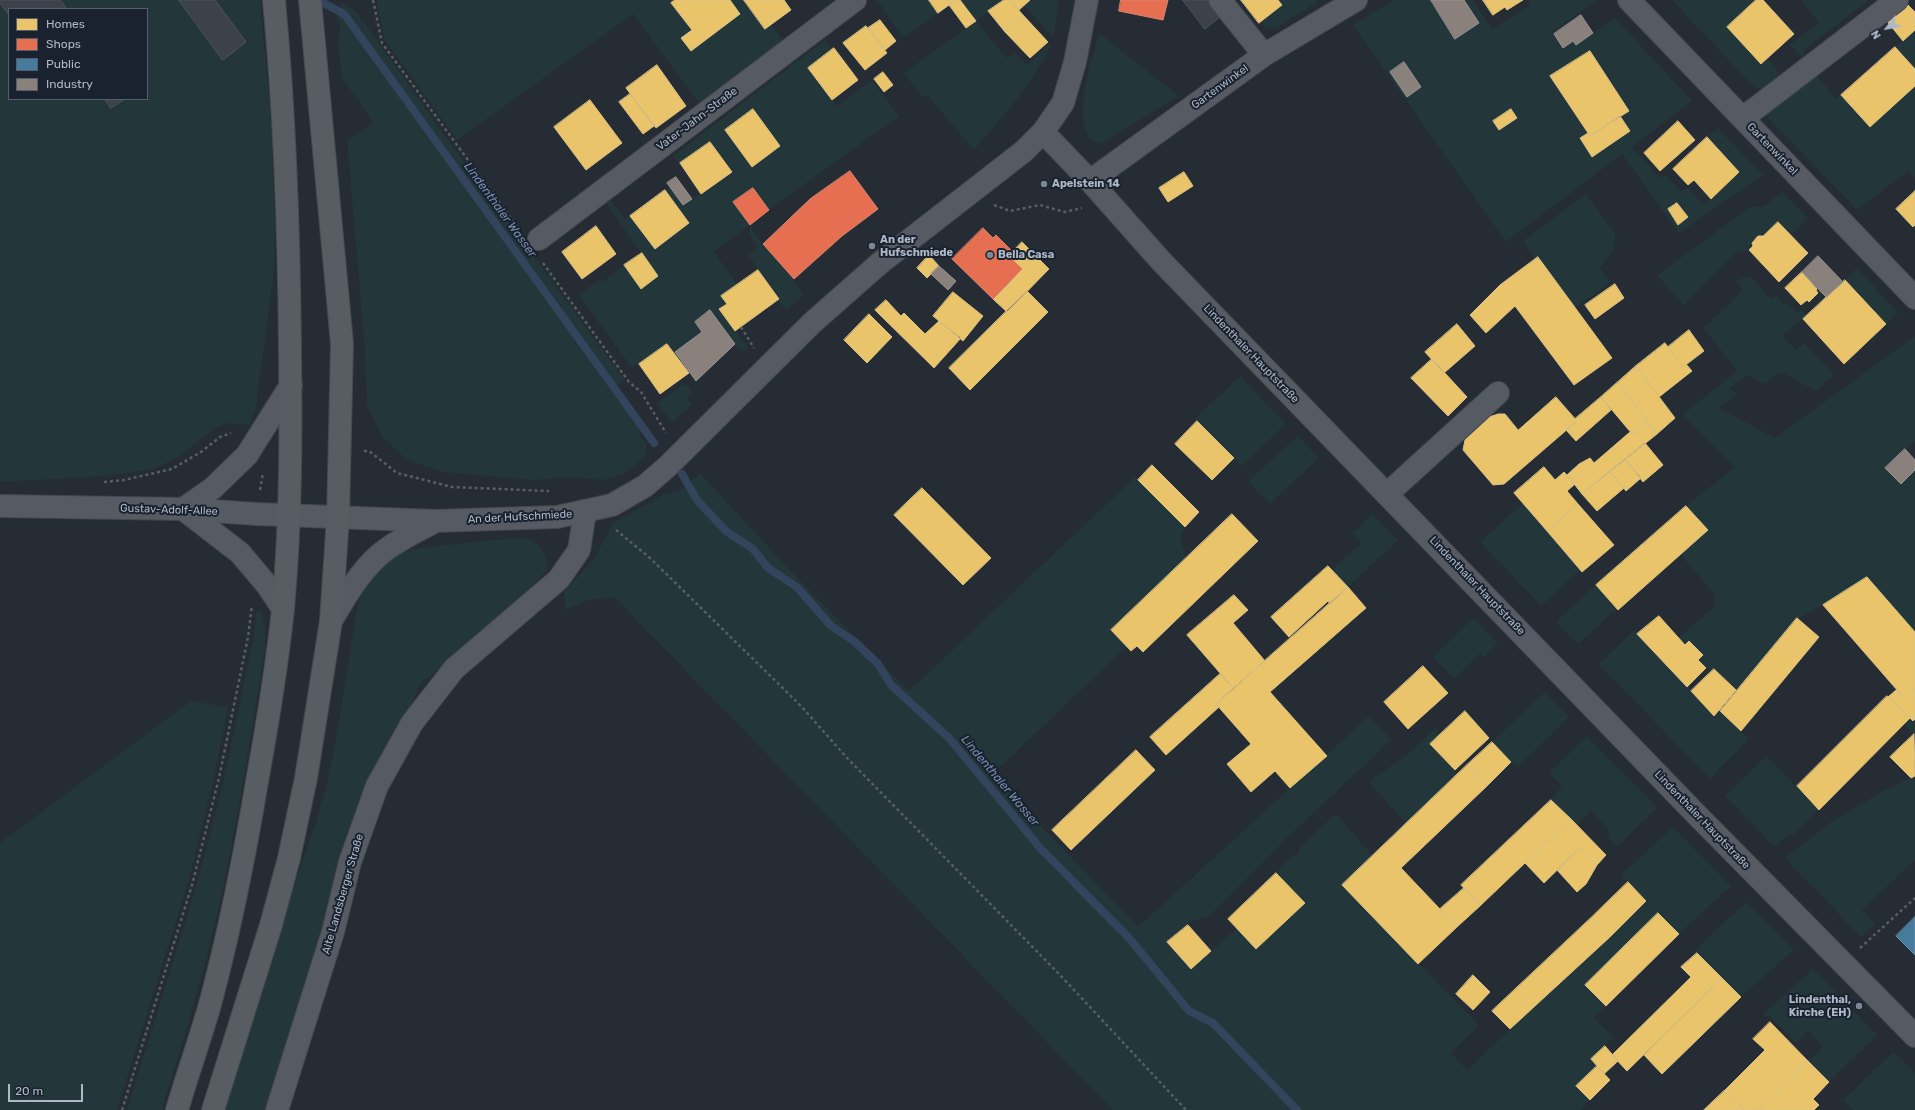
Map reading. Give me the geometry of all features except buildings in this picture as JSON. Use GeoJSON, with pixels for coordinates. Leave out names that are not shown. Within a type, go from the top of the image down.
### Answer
{"type":"FeatureCollection","features":[{"type":"Feature","properties":{"kind":"main road"},"geometry":{"type":"LineString","coordinates":[[177,1110],[208,1009],[231,919],[248,835],[266,732],[283,609],[289,515],[291,446],[289,246],[281,73],[274,0]]}},
{"type":"Feature","properties":{"kind":"main road"},"geometry":{"type":"LineString","coordinates":[[213,1110],[289,858],[306,778],[331,621],[338,517],[342,344],[310,2]]}},
{"type":"Feature","properties":{"kind":"street","name":"Vater-Jahn-Straße"},"geometry":{"type":"LineString","coordinates":[[539,239],[855,0]]}},
{"type":"Feature","properties":{"kind":"street","name":"An der Hufschmiede"},"geometry":{"type":"LineString","coordinates":[[338,517],[436,521],[528,519],[557,517],[585,512],[608,507],[628,498],[645,486],[675,459],[812,323],[880,263],[1024,152],[1043,132],[1063,103],[1075,62],[1087,0]]}},
{"type":"Feature","properties":{"kind":"street"},"geometry":{"type":"LineString","coordinates":[[1220,0],[1264,55]]}},
{"type":"Feature","properties":{"kind":"street","name":"Gartenwinkel"},"geometry":{"type":"LineString","coordinates":[[1090,181],[1264,55],[1356,0]]}},
{"type":"Feature","properties":{"kind":"street","name":"Gartenwinkel"},"geometry":{"type":"LineString","coordinates":[[1629,0],[1915,298]]}},
{"type":"Feature","properties":{"kind":"street"},"geometry":{"type":"LineString","coordinates":[[1743,118],[1897,0]]}},
{"type":"Feature","properties":{"kind":"street","name":"Lindenthaler Hauptstraße"},"geometry":{"type":"LineString","coordinates":[[1043,132],[1090,181],[1160,261],[1842,964],[1915,1036]]}},
{"type":"Feature","properties":{"kind":"street"},"geometry":{"type":"LineString","coordinates":[[283,609],[254,569],[240,553],[183,509],[213,488],[247,455],[291,385]]}},
{"type":"Feature","properties":{"kind":"street"},"geometry":{"type":"LineString","coordinates":[[1387,494],[1498,393]]}},
{"type":"Feature","properties":{"kind":"street","name":"Gustav-Adolf-Allee"},"geometry":{"type":"LineString","coordinates":[[0,506],[183,509],[338,517]]}},
{"type":"Feature","properties":{"kind":"street","name":"Alte Landsberger Straße"},"geometry":{"type":"LineString","coordinates":[[277,1110],[333,932],[350,862],[378,786],[412,723],[454,669],[560,579],[579,550],[585,512]]}},
{"type":"Feature","properties":{"kind":"street"},"geometry":{"type":"LineString","coordinates":[[331,621],[351,588],[379,556],[398,542],[436,521]]}},
{"type":"Feature","properties":{"kind":"path"},"geometry":{"type":"LineString","coordinates":[[373,1],[382,43],[504,210]]}},
{"type":"Feature","properties":{"kind":"path"},"geometry":{"type":"LineString","coordinates":[[967,196],[1010,211],[1040,205],[1065,212],[1108,202]]}},
{"type":"Feature","properties":{"kind":"path"},"geometry":{"type":"LineString","coordinates":[[542,262],[628,382],[641,392],[675,459]]}},
{"type":"Feature","properties":{"kind":"path"},"geometry":{"type":"LineString","coordinates":[[741,326],[755,350]]}},
{"type":"Feature","properties":{"kind":"path"},"geometry":{"type":"LineString","coordinates":[[102,482],[124,480],[172,469],[201,452],[220,437],[235,432],[259,438]]}},
{"type":"Feature","properties":{"kind":"path"},"geometry":{"type":"LineString","coordinates":[[257,514],[263,469]]}},
{"type":"Feature","properties":{"kind":"path"},"geometry":{"type":"LineString","coordinates":[[397,473],[452,487],[554,492]]}},
{"type":"Feature","properties":{"kind":"path"},"geometry":{"type":"LineString","coordinates":[[585,512],[620,532],[650,558],[768,673],[801,706],[848,759],[1061,976],[1186,1110]]}},
{"type":"Feature","properties":{"kind":"path"},"geometry":{"type":"LineString","coordinates":[[122,1110],[192,885],[219,778],[248,637],[254,569]]}},
{"type":"Feature","properties":{"kind":"path"},"geometry":{"type":"LineString","coordinates":[[1842,964],[1915,898]]}},
{"type":"Feature","properties":{"kind":"shaded area"},"geometry":{"type":"Polygon","coordinates":[[[0,0],[260,0],[271,123],[275,226],[274,271],[256,407],[250,425],[229,423],[215,428],[180,456],[154,469],[105,476],[0,482],[0,0]]]}},
{"type":"Feature","properties":{"kind":"shaded area"},"geometry":{"type":"Polygon","coordinates":[[[378,0],[675,0],[671,3],[692,30],[681,38],[691,51],[740,14],[730,0],[744,0],[765,29],[771,25],[784,41],[699,103],[633,14],[457,140],[385,41],[377,5],[378,0]]]}},
{"type":"Feature","properties":{"kind":"shaded area"},"geometry":{"type":"Polygon","coordinates":[[[877,0],[929,0],[938,13],[903,38],[877,0]]]}},
{"type":"Feature","properties":{"kind":"shaded area"},"geometry":{"type":"Polygon","coordinates":[[[960,0],[1004,0],[976,21],[960,0]]]}},
{"type":"Feature","properties":{"kind":"shaded area"},"geometry":{"type":"Polygon","coordinates":[[[1030,0],[1059,0],[1053,38],[1024,5],[1030,0]]]}},
{"type":"Feature","properties":{"kind":"shaded area"},"geometry":{"type":"Polygon","coordinates":[[[1278,0],[1316,0],[1318,2],[1276,28],[1266,29],[1261,22],[1282,5],[1278,0]]]}},
{"type":"Feature","properties":{"kind":"shaded area"},"geometry":{"type":"Polygon","coordinates":[[[1394,0],[1431,0],[1457,38],[1479,23],[1464,0],[1473,0],[1492,29],[1530,5],[1528,0],[1597,0],[1552,32],[1563,48],[1573,41],[1576,45],[1615,18],[1692,101],[1632,147],[1660,178],[1665,175],[1681,191],[1687,188],[1703,204],[1739,172],[1707,137],[1718,128],[1763,175],[1679,233],[1622,154],[1506,242],[1353,25],[1394,0]]]}},
{"type":"Feature","properties":{"kind":"shaded area"},"geometry":{"type":"Polygon","coordinates":[[[1672,0],[1756,0],[1761,64],[1768,58],[1781,75],[1762,89],[1754,87],[1672,0]]]}},
{"type":"Feature","properties":{"kind":"shaded area"},"geometry":{"type":"Polygon","coordinates":[[[1801,0],[1869,0],[1804,50],[1803,58],[1790,45],[1819,22],[1801,0]]]}},
{"type":"Feature","properties":{"kind":"shaded area"},"geometry":{"type":"Polygon","coordinates":[[[341,2],[356,11],[451,144],[624,379],[621,384],[614,386],[609,390],[613,389],[642,431],[639,435],[647,444],[645,457],[623,474],[602,480],[575,477],[533,480],[443,472],[406,459],[382,437],[367,406],[364,339],[347,141],[374,123],[342,78],[338,44],[340,23],[337,18],[341,2]]]}},
{"type":"Feature","properties":{"kind":"shaded area"},"geometry":{"type":"Polygon","coordinates":[[[976,21],[1007,58],[1014,52],[1026,65],[1049,44],[1051,45],[1026,87],[974,150],[927,95],[923,98],[904,73],[976,21]]]}},
{"type":"Feature","properties":{"kind":"shaded area"},"geometry":{"type":"Polygon","coordinates":[[[1915,30],[1915,69],[1895,47],[1915,30]]]}},
{"type":"Feature","properties":{"kind":"shaded area"},"geometry":{"type":"Polygon","coordinates":[[[1099,33],[1179,96],[1100,144],[1090,140],[1085,128],[1083,115],[1085,87],[1099,33]]]}},
{"type":"Feature","properties":{"kind":"shaded area"},"geometry":{"type":"Polygon","coordinates":[[[825,40],[832,49],[808,68],[837,106],[872,80],[899,116],[769,210],[753,188],[734,202],[750,225],[714,252],[737,284],[721,296],[727,304],[719,309],[748,347],[743,352],[735,344],[710,311],[695,322],[702,332],[674,353],[667,344],[632,368],[579,295],[600,279],[603,282],[624,265],[641,289],[658,277],[606,203],[610,200],[625,219],[630,216],[655,249],[689,224],[665,190],[670,187],[683,205],[732,172],[710,142],[680,163],[673,156],[825,40]]]}},
{"type":"Feature","properties":{"kind":"shaded area"},"geometry":{"type":"Polygon","coordinates":[[[1815,73],[1836,99],[1841,95],[1870,127],[1915,86],[1915,178],[1908,171],[1857,210],[1767,117],[1765,111],[1815,73]]]}},
{"type":"Feature","properties":{"kind":"shaded area"},"geometry":{"type":"Polygon","coordinates":[[[1782,192],[1808,218],[1790,233],[1778,222],[1763,236],[1758,236],[1752,242],[1753,246],[1749,250],[1736,253],[1683,305],[1657,275],[1750,207],[1763,207],[1782,192]]]}},
{"type":"Feature","properties":{"kind":"shaded area"},"geometry":{"type":"Polygon","coordinates":[[[1586,194],[1615,234],[1612,252],[1600,268],[1611,282],[1575,308],[1539,257],[1535,259],[1523,241],[1586,194]]]}},
{"type":"Feature","properties":{"kind":"shaded area"},"geometry":{"type":"Polygon","coordinates":[[[750,226],[790,275],[803,294],[787,310],[777,300],[779,298],[748,255],[757,248],[750,235],[750,226]]]}},
{"type":"Feature","properties":{"kind":"shaded area"},"geometry":{"type":"Polygon","coordinates":[[[1857,268],[1898,313],[1886,324],[1845,280],[1857,268]]]}},
{"type":"Feature","properties":{"kind":"shaded area"},"geometry":{"type":"Polygon","coordinates":[[[1750,276],[1771,299],[1776,295],[1784,304],[1787,302],[1797,312],[1801,309],[1807,315],[1782,336],[1796,350],[1804,343],[1834,375],[1816,391],[1781,372],[1764,384],[1748,375],[1729,389],[1738,394],[1719,408],[1775,438],[1915,336],[1915,441],[1885,468],[1901,483],[1915,470],[1915,632],[1867,577],[1823,605],[1797,619],[1736,690],[1714,669],[1711,672],[1698,660],[1703,655],[1690,641],[1685,645],[1678,638],[1713,608],[1716,596],[1680,554],[1707,530],[1686,506],[1735,467],[1682,415],[1737,371],[1702,326],[1707,325],[1743,290],[1735,281],[1750,276]]]}},
{"type":"Feature","properties":{"kind":"shaded area"},"geometry":{"type":"Polygon","coordinates":[[[1240,376],[1286,424],[1242,466],[1195,419],[1240,376]]]}},
{"type":"Feature","properties":{"kind":"shaded area"},"geometry":{"type":"Polygon","coordinates":[[[683,384],[687,385],[692,392],[686,398],[692,404],[672,423],[657,403],[683,384]]]}},
{"type":"Feature","properties":{"kind":"shaded area"},"geometry":{"type":"Polygon","coordinates":[[[1298,436],[1319,458],[1270,504],[1248,481],[1298,436]]]}},
{"type":"Feature","properties":{"kind":"shaded area"},"geometry":{"type":"Polygon","coordinates":[[[700,473],[801,582],[909,691],[1135,477],[1185,527],[1181,539],[1186,558],[1111,630],[1127,646],[992,775],[1138,927],[1369,716],[1391,740],[1283,842],[1207,918],[1188,921],[1188,925],[1167,942],[1191,969],[1237,928],[1257,949],[1304,903],[1276,873],[1293,855],[1298,855],[1300,848],[1333,816],[1338,816],[1373,856],[1343,885],[1479,1025],[1451,1053],[1467,1070],[1646,901],[1621,875],[1673,827],[1731,886],[1679,934],[1658,913],[1585,984],[1606,1006],[1594,1018],[1613,1037],[1591,1059],[1597,1066],[1576,1086],[1590,1100],[1580,1110],[1113,1110],[615,598],[591,599],[565,610],[564,592],[594,559],[613,523],[663,495],[683,489],[700,473]]]}},
{"type":"Feature","properties":{"kind":"shaded area"},"geometry":{"type":"Polygon","coordinates":[[[1523,503],[1580,570],[1541,606],[1480,542],[1523,503]]]}},
{"type":"Feature","properties":{"kind":"shaded area"},"geometry":{"type":"Polygon","coordinates":[[[1373,514],[1398,540],[1348,587],[1332,570],[1361,543],[1352,533],[1373,514]]]}},
{"type":"Feature","properties":{"kind":"shaded area"},"geometry":{"type":"Polygon","coordinates":[[[526,538],[540,546],[546,557],[548,569],[526,593],[477,638],[419,685],[410,708],[393,738],[321,936],[265,1110],[224,1110],[281,923],[317,819],[328,779],[339,722],[357,607],[365,584],[379,568],[395,556],[412,549],[491,540],[526,538]]]}},
{"type":"Feature","properties":{"kind":"shaded area"},"geometry":{"type":"Polygon","coordinates":[[[1596,585],[1616,609],[1579,644],[1556,621],[1596,585]]]}},
{"type":"Feature","properties":{"kind":"shaded area"},"geometry":{"type":"Polygon","coordinates":[[[258,611],[262,613],[265,628],[265,650],[230,856],[203,971],[162,1110],[127,1110],[196,887],[224,779],[254,635],[256,613],[258,611]]]}},
{"type":"Feature","properties":{"kind":"shaded area"},"geometry":{"type":"Polygon","coordinates":[[[1473,618],[1498,643],[1484,658],[1480,653],[1454,679],[1433,657],[1473,618]]]}},
{"type":"Feature","properties":{"kind":"shaded area"},"geometry":{"type":"Polygon","coordinates":[[[1634,630],[1715,716],[1720,711],[1749,739],[1710,779],[1599,664],[1634,630]]]}},
{"type":"Feature","properties":{"kind":"shaded area"},"geometry":{"type":"Polygon","coordinates":[[[1545,692],[1569,717],[1518,767],[1511,762],[1492,742],[1545,692]]]}},
{"type":"Feature","properties":{"kind":"shaded area"},"geometry":{"type":"Polygon","coordinates":[[[191,701],[228,707],[214,778],[188,883],[117,1110],[0,1110],[0,843],[191,701]]]}},
{"type":"Feature","properties":{"kind":"shaded area"},"geometry":{"type":"Polygon","coordinates":[[[1910,718],[1913,721],[1915,719],[1915,735],[1904,724],[1910,718]]]}},
{"type":"Feature","properties":{"kind":"shaded area"},"geometry":{"type":"Polygon","coordinates":[[[1436,728],[1440,734],[1430,744],[1458,774],[1406,823],[1369,783],[1375,777],[1407,755],[1436,728]]]}},
{"type":"Feature","properties":{"kind":"shaded area"},"geometry":{"type":"Polygon","coordinates":[[[1587,736],[1657,808],[1617,847],[1610,839],[1608,829],[1591,811],[1577,825],[1551,800],[1562,786],[1549,773],[1587,736]]]}},
{"type":"Feature","properties":{"kind":"shaded area"},"geometry":{"type":"Polygon","coordinates":[[[1766,756],[1819,810],[1792,836],[1789,834],[1775,847],[1725,796],[1766,756]]]}},
{"type":"Feature","properties":{"kind":"shaded area"},"geometry":{"type":"Polygon","coordinates":[[[1915,776],[1915,860],[1862,910],[1875,924],[1861,937],[1785,858],[1831,822],[1883,791],[1915,776]]]}},
{"type":"Feature","properties":{"kind":"shaded area"},"geometry":{"type":"Polygon","coordinates":[[[1746,902],[1794,950],[1741,997],[1695,950],[1746,902]]]}},
{"type":"Feature","properties":{"kind":"shaded area"},"geometry":{"type":"Polygon","coordinates":[[[1813,969],[1877,1035],[1829,1082],[1808,1061],[1823,1047],[1808,1031],[1796,1043],[1771,1017],[1762,1015],[1813,969]]]}},
{"type":"Feature","properties":{"kind":"shaded area"},"geometry":{"type":"Polygon","coordinates":[[[1893,1052],[1915,1074],[1915,1110],[1854,1110],[1843,1100],[1893,1052]]]}},
{"type":"Feature","properties":{"kind":"waterway","name":"Lindenthaler Wasser"},"geometry":{"type":"LineString","coordinates":[[318,0],[344,14],[654,443]]}},
{"type":"Feature","properties":{"kind":"waterway","name":"Lindenthaler Wasser"},"geometry":{"type":"LineString","coordinates":[[682,474],[697,500],[726,531],[753,549],[768,568],[797,587],[831,626],[854,641],[878,664],[891,685],[949,738],[1041,849],[1130,939],[1189,1011],[1213,1023],[1297,1110]]}},
{"type":"Feature","properties":{"kind":"place","name":"Apelstein 14"},"geometry":{"type":"Point","coordinates":[1044,184]}},
{"type":"Feature","properties":{"kind":"place","name":"An der Hufschmiede"},"geometry":{"type":"Point","coordinates":[872,246]}},
{"type":"Feature","properties":{"kind":"place","name":"Bella Casa"},"geometry":{"type":"Point","coordinates":[990,255]}},
{"type":"Feature","properties":{"kind":"place","name":"Lindenthal, Kirche (EH)"},"geometry":{"type":"Point","coordinates":[1859,1006]}}]}
